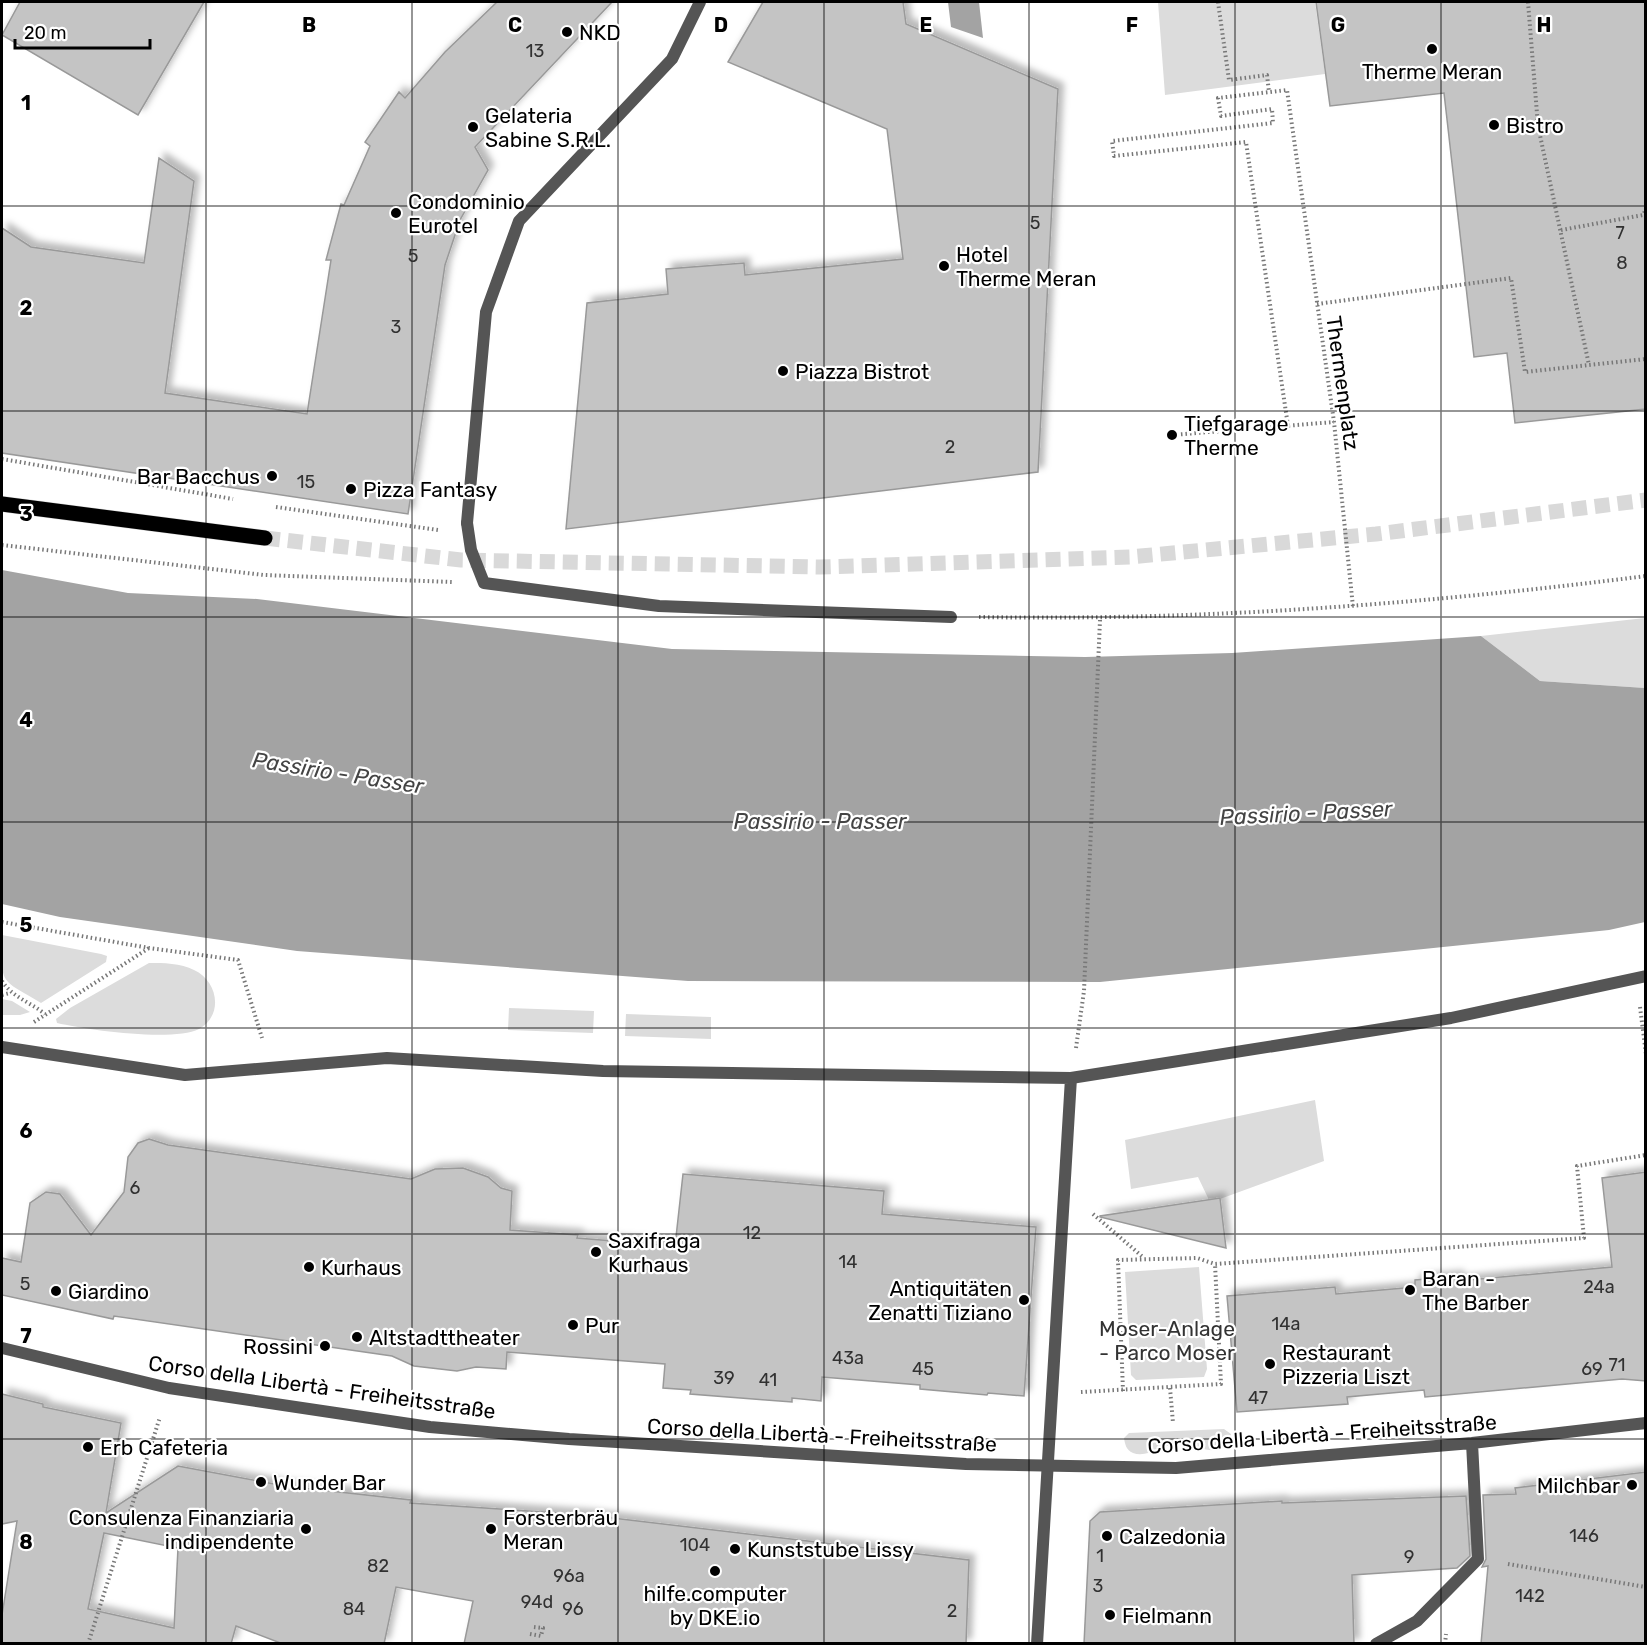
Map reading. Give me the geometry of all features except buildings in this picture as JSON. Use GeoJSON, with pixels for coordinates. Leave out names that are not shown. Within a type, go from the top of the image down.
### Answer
{"type":"FeatureCollection","features":[{"type":"Feature","properties":{"kind":"main road"},"geometry":{"type":"LineString","coordinates":[[3,504],[265,538]]}},
{"type":"Feature","properties":{"kind":"street"},"geometry":{"type":"LineString","coordinates":[[700,2],[672,59],[519,221],[486,312],[468,529],[471,550],[484,583],[659,606],[951,617]]}},
{"type":"Feature","properties":{"kind":"street"},"geometry":{"type":"LineString","coordinates":[[2,1047],[185,1075],[387,1058],[603,1071],[1071,1078],[1451,1018],[1641,977]]}},
{"type":"Feature","properties":{"kind":"street"},"geometry":{"type":"LineString","coordinates":[[1037,1644],[1071,1078]]}},
{"type":"Feature","properties":{"kind":"street","name":"Corso della Libertà - Freiheitsstraße"},"geometry":{"type":"LineString","coordinates":[[2,1348],[169,1388],[430,1427],[966,1464],[1176,1468],[1472,1443],[1646,1423]]}},
{"type":"Feature","properties":{"kind":"street"},"geometry":{"type":"LineString","coordinates":[[1376,1644],[1418,1621],[1478,1559],[1472,1443]]}},
{"type":"Feature","properties":{"kind":"path"},"geometry":{"type":"LineString","coordinates":[[1218,2],[1229,80],[1267,75],[1269,92],[1218,98],[1221,116],[1272,109],[1273,123],[1112,141],[1114,156],[1246,142],[1288,426]]}},
{"type":"Feature","properties":{"kind":"path"},"geometry":{"type":"LineString","coordinates":[[1528,2],[1538,126],[1589,365]]}},
{"type":"Feature","properties":{"kind":"path","name":"Thermenplatz"},"geometry":{"type":"LineString","coordinates":[[1269,92],[1287,90],[1334,422],[1353,607]]}},
{"type":"Feature","properties":{"kind":"path"},"geometry":{"type":"LineString","coordinates":[[1561,230],[1643,215],[1646,209]]}},
{"type":"Feature","properties":{"kind":"path"},"geometry":{"type":"LineString","coordinates":[[1317,304],[1511,278],[1525,372],[1646,359]]}},
{"type":"Feature","properties":{"kind":"path"},"geometry":{"type":"LineString","coordinates":[[1172,435],[1334,422]]}},
{"type":"Feature","properties":{"kind":"path"},"geometry":{"type":"LineString","coordinates":[[2,459],[237,500]]}},
{"type":"Feature","properties":{"kind":"path"},"geometry":{"type":"LineString","coordinates":[[272,506],[468,529]]}},
{"type":"Feature","properties":{"kind":"path"},"geometry":{"type":"LineString","coordinates":[[951,617],[1100,620],[1353,607],[1531,591],[1646,576]]}},
{"type":"Feature","properties":{"kind":"path"},"geometry":{"type":"LineString","coordinates":[[1071,1078],[1084,991],[1100,620]]}},
{"type":"Feature","properties":{"kind":"path"},"geometry":{"type":"LineString","coordinates":[[2,922],[149,948],[238,960],[271,1068]]}},
{"type":"Feature","properties":{"kind":"path"},"geometry":{"type":"LineString","coordinates":[[27,1026],[149,948]]}},
{"type":"Feature","properties":{"kind":"path"},"geometry":{"type":"LineString","coordinates":[[1641,977],[1646,1054]]}},
{"type":"Feature","properties":{"kind":"path"},"geometry":{"type":"LineString","coordinates":[[2,981],[10,993],[45,1014]]}},
{"type":"Feature","properties":{"kind":"path"},"geometry":{"type":"LineString","coordinates":[[2,995],[10,993]]}},
{"type":"Feature","properties":{"kind":"path"},"geometry":{"type":"LineString","coordinates":[[1123,1391],[1118,1260],[1197,1258],[1215,1264],[1584,1238],[1576,1166],[1646,1155]]}},
{"type":"Feature","properties":{"kind":"path"},"geometry":{"type":"LineString","coordinates":[[1065,1189],[1145,1258]]}},
{"type":"Feature","properties":{"kind":"path"},"geometry":{"type":"LineString","coordinates":[[1053,1392],[1123,1391],[1221,1384],[1215,1264]]}},
{"type":"Feature","properties":{"kind":"path"},"geometry":{"type":"LineString","coordinates":[[88,1644],[169,1388]]}},
{"type":"Feature","properties":{"kind":"path"},"geometry":{"type":"LineString","coordinates":[[1170,1388],[1173,1423]]}},
{"type":"Feature","properties":{"kind":"path"},"geometry":{"type":"LineString","coordinates":[[1478,1559],[1646,1587]]}},
{"type":"Feature","properties":{"kind":"path"},"geometry":{"type":"LineString","coordinates":[[530,1634],[542,1636],[543,1628],[534,1627]]}},
{"type":"Feature","properties":{"kind":"green space"},"geometry":{"type":"Polygon","coordinates":[[[1158,2],[1315,2],[1325,74],[1165,95],[1158,2]]]}},
{"type":"Feature","properties":{"kind":"green space"},"geometry":{"type":"Polygon","coordinates":[[[1645,618],[1645,688],[1540,681],[1481,636],[1645,618]]]}},
{"type":"Feature","properties":{"kind":"green space"},"geometry":{"type":"Polygon","coordinates":[[[2,935],[101,954],[107,956],[106,962],[41,1003],[17,989],[6,979],[2,964],[2,935]]]}},
{"type":"Feature","properties":{"kind":"green space"},"geometry":{"type":"Polygon","coordinates":[[[149,963],[183,966],[202,975],[213,990],[215,998],[215,1007],[207,1023],[187,1033],[151,1035],[88,1029],[57,1023],[56,1019],[70,1008],[149,963]]]}},
{"type":"Feature","properties":{"kind":"green space"},"geometry":{"type":"Polygon","coordinates":[[[2,999],[12,1001],[30,1012],[20,1015],[2,1015],[2,999]]]}},
{"type":"Feature","properties":{"kind":"green space"},"geometry":{"type":"Polygon","coordinates":[[[509,1008],[594,1011],[593,1033],[508,1030],[509,1008]]]}},
{"type":"Feature","properties":{"kind":"green space"},"geometry":{"type":"Polygon","coordinates":[[[626,1014],[711,1017],[711,1039],[625,1036],[626,1014]]]}},
{"type":"Feature","properties":{"kind":"green space"},"geometry":{"type":"Polygon","coordinates":[[[1315,1100],[1324,1161],[1220,1199],[1209,1200],[1198,1177],[1131,1189],[1125,1140],[1315,1100]]]}},
{"type":"Feature","properties":{"kind":"green space","name":"Moser-Anlage - Parco Moser"},"geometry":{"type":"Polygon","coordinates":[[[1199,1267],[1207,1369],[1204,1377],[1136,1380],[1131,1375],[1125,1272],[1199,1267]]]}},
{"type":"Feature","properties":{"kind":"green space"},"geometry":{"type":"Polygon","coordinates":[[[1224,1429],[1231,1434],[1230,1442],[1225,1447],[1213,1450],[1176,1444],[1139,1454],[1129,1450],[1124,1438],[1129,1433],[1224,1429]]]}},
{"type":"Feature","properties":{"kind":"water"},"geometry":{"type":"Polygon","coordinates":[[[948,2],[979,2],[983,38],[951,27],[948,2]]]}},
{"type":"Feature","properties":{"kind":"water","name":"Passirio - Passer"},"geometry":{"type":"Polygon","coordinates":[[[2,570],[128,593],[257,599],[672,649],[1085,657],[1232,653],[1481,636],[1540,681],[1645,688],[1645,922],[1609,930],[1100,982],[688,981],[297,951],[60,917],[2,904],[2,570]]]}},
{"type":"Feature","properties":{"kind":"tunnel"},"geometry":{"type":"LineString","coordinates":[[265,538],[461,560],[820,567],[1130,557],[1376,534],[1646,500]]}},
{"type":"Feature","properties":{"kind":"place","name":"NKD"},"geometry":{"type":"Point","coordinates":[567,32]}},
{"type":"Feature","properties":{"kind":"place","name":"Therme Meran"},"geometry":{"type":"Point","coordinates":[1432,49]}},
{"type":"Feature","properties":{"kind":"place","name":"Bistro"},"geometry":{"type":"Point","coordinates":[1494,125]}},
{"type":"Feature","properties":{"kind":"place","name":"Gelateria Sabine S.R.L."},"geometry":{"type":"Point","coordinates":[473,127]}},
{"type":"Feature","properties":{"kind":"place","name":"Condominio Eurotel"},"geometry":{"type":"Point","coordinates":[396,213]}},
{"type":"Feature","properties":{"kind":"place","name":"Hotel Therme Meran"},"geometry":{"type":"Point","coordinates":[944,266]}},
{"type":"Feature","properties":{"kind":"place","name":"Piazza Bistrot"},"geometry":{"type":"Point","coordinates":[783,371]}},
{"type":"Feature","properties":{"kind":"place","name":"Tiefgarage Therme"},"geometry":{"type":"Point","coordinates":[1172,435]}},
{"type":"Feature","properties":{"kind":"place","name":"Bar Bacchus"},"geometry":{"type":"Point","coordinates":[272,476]}},
{"type":"Feature","properties":{"kind":"place","name":"Pizza Fantasy"},"geometry":{"type":"Point","coordinates":[351,489]}},
{"type":"Feature","properties":{"kind":"place","name":"Saxifraga Kurhaus"},"geometry":{"type":"Point","coordinates":[596,1252]}},
{"type":"Feature","properties":{"kind":"place","name":"Kurhaus"},"geometry":{"type":"Point","coordinates":[309,1267]}},
{"type":"Feature","properties":{"kind":"place","name":"Baran - The Barber"},"geometry":{"type":"Point","coordinates":[1410,1290]}},
{"type":"Feature","properties":{"kind":"place","name":"Giardino"},"geometry":{"type":"Point","coordinates":[56,1291]}},
{"type":"Feature","properties":{"kind":"place","name":"Antiquitäten Zenatti Tiziano"},"geometry":{"type":"Point","coordinates":[1024,1300]}},
{"type":"Feature","properties":{"kind":"place","name":"Pur"},"geometry":{"type":"Point","coordinates":[573,1325]}},
{"type":"Feature","properties":{"kind":"place","name":"Altstadttheater"},"geometry":{"type":"Point","coordinates":[357,1337]}},
{"type":"Feature","properties":{"kind":"place","name":"Rossini"},"geometry":{"type":"Point","coordinates":[325,1346]}},
{"type":"Feature","properties":{"kind":"place","name":"Restaurant Pizzeria Liszt"},"geometry":{"type":"Point","coordinates":[1270,1364]}},
{"type":"Feature","properties":{"kind":"place","name":"Erb Cafeteria"},"geometry":{"type":"Point","coordinates":[88,1447]}},
{"type":"Feature","properties":{"kind":"place","name":"Wunder Bar"},"geometry":{"type":"Point","coordinates":[261,1482]}},
{"type":"Feature","properties":{"kind":"place","name":"Milchbar"},"geometry":{"type":"Point","coordinates":[1632,1485]}},
{"type":"Feature","properties":{"kind":"place","name":"Consulenza Finanziaria indipendente"},"geometry":{"type":"Point","coordinates":[306,1529]}},
{"type":"Feature","properties":{"kind":"place","name":"Forsterbräu Meran"},"geometry":{"type":"Point","coordinates":[491,1529]}},
{"type":"Feature","properties":{"kind":"place","name":"Calzedonia"},"geometry":{"type":"Point","coordinates":[1107,1536]}},
{"type":"Feature","properties":{"kind":"place","name":"Kunststube Lissy"},"geometry":{"type":"Point","coordinates":[735,1549]}},
{"type":"Feature","properties":{"kind":"place","name":"hilfe.computer by DKE.io"},"geometry":{"type":"Point","coordinates":[715,1571]}},
{"type":"Feature","properties":{"kind":"place","name":"Fielmann"},"geometry":{"type":"Point","coordinates":[1110,1615]}}]}
